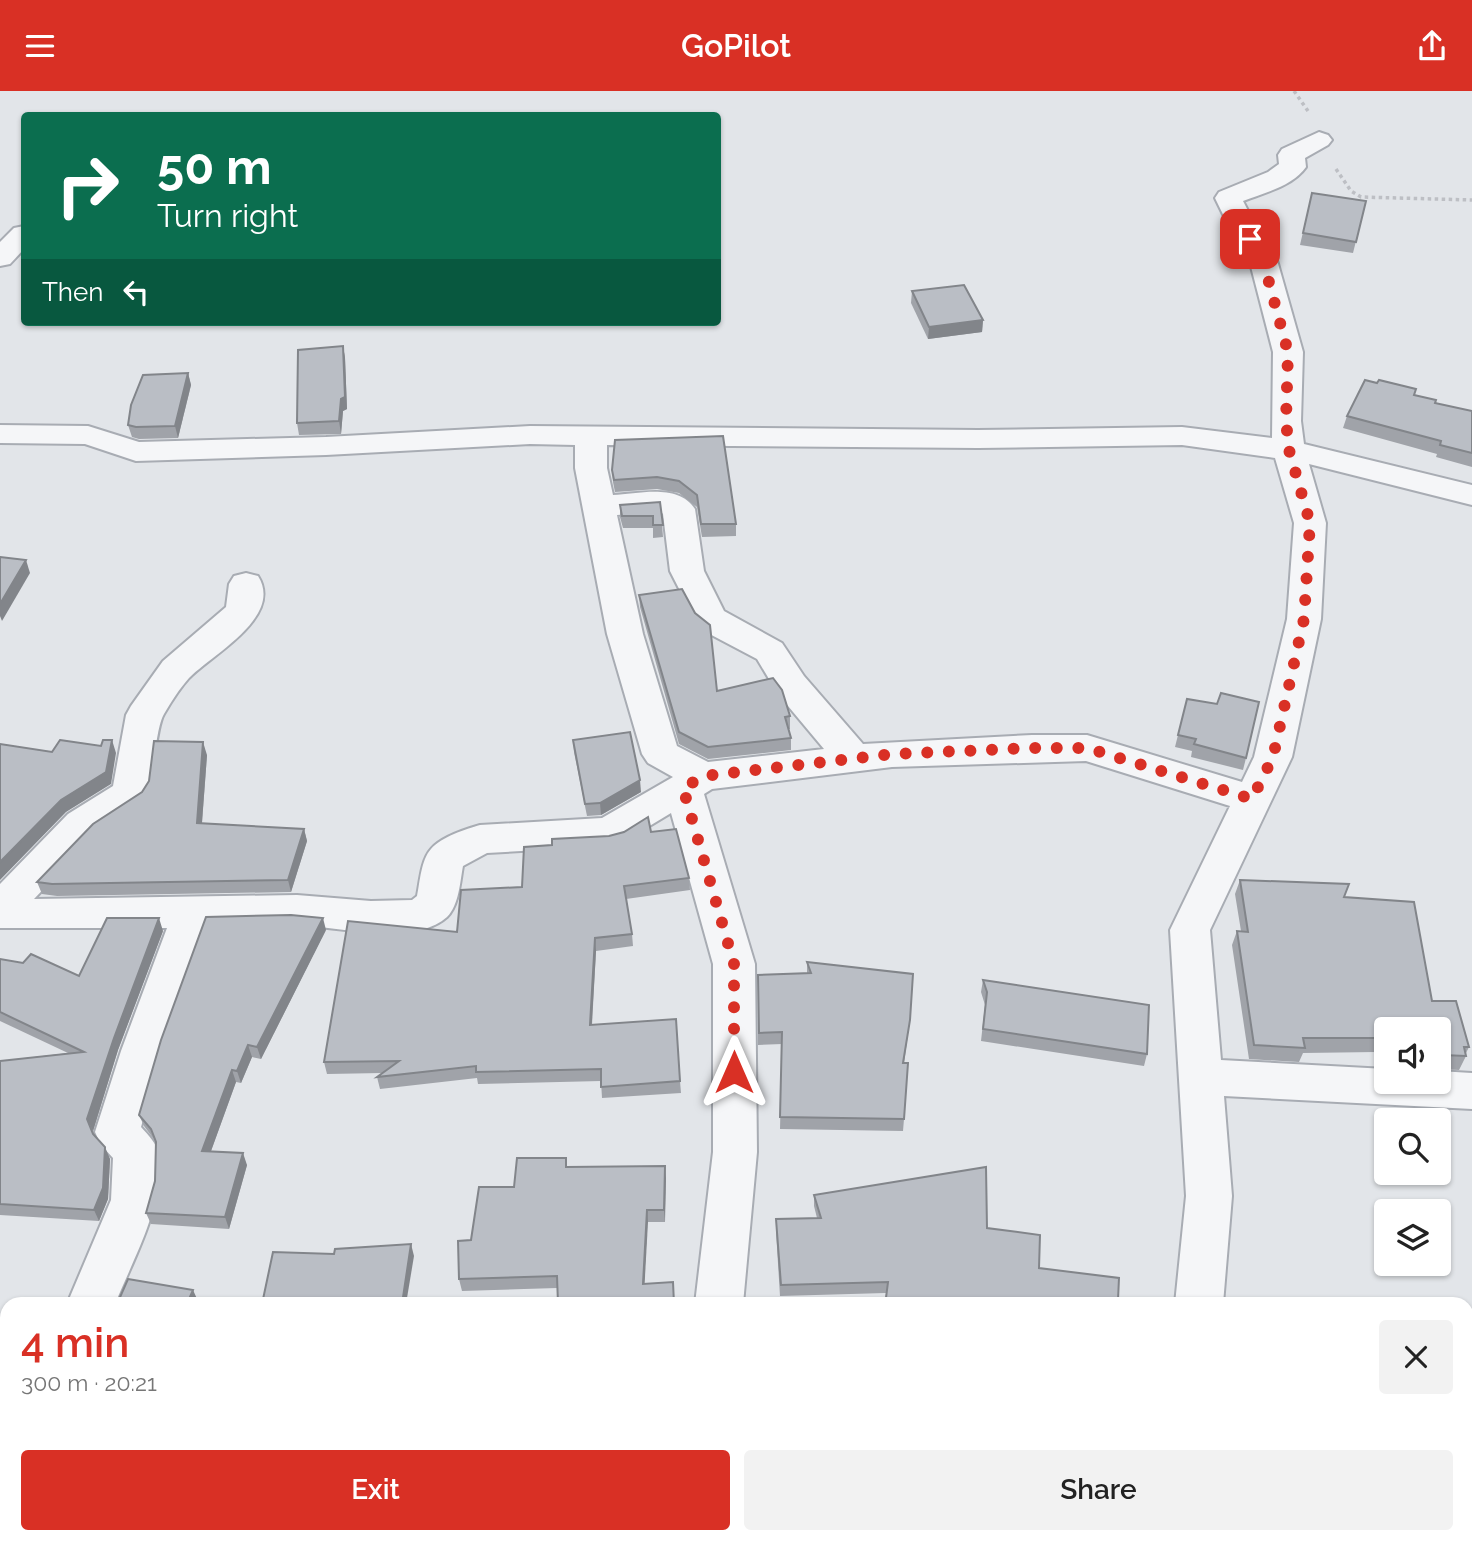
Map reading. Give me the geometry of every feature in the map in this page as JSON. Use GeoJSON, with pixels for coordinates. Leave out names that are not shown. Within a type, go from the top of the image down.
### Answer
{"type":"FeatureCollection","features":[{"type":"Feature","properties":{"kind":"street"},"geometry":{"type":"LineString","coordinates":[[1200,1297],[1209,1196],[1190,930],[1273,757],[1304,619],[1310,523],[1289,450],[1286,421],[1288,352],[1261,253],[1250,239],[1228,198],[1277,178],[1293,167],[1291,155],[1319,140]]}},
{"type":"Feature","properties":{"kind":"street"},"geometry":{"type":"LineString","coordinates":[[0,258],[21,237]]}},
{"type":"Feature","properties":{"kind":"street"},"geometry":{"type":"LineString","coordinates":[[0,434],[88,435],[136,452],[326,446],[530,435],[978,439],[1182,436],[1289,450],[1472,495]]}},
{"type":"Feature","properties":{"kind":"street"},"geometry":{"type":"LineString","coordinates":[[591,436],[591,468],[625,634],[661,754],[693,782],[734,964],[735,1152],[720,1297]]}},
{"type":"Feature","properties":{"kind":"street"},"geometry":{"type":"LineString","coordinates":[[598,506],[666,502],[679,509],[687,572],[709,616],[714,622],[770,651],[791,685],[854,759]]}},
{"type":"Feature","properties":{"kind":"street"},"geometry":{"type":"LineString","coordinates":[[0,911],[82,824],[131,793],[141,750],[144,715],[176,670],[227,628],[243,610],[246,584]]}},
{"type":"Feature","properties":{"kind":"street"},"geometry":{"type":"LineString","coordinates":[[0,911],[70,915],[296,910],[371,916],[421,915],[435,904],[445,857],[480,839],[610,832],[693,782],[892,754],[1087,748],[1252,799]]}},
{"type":"Feature","properties":{"kind":"street"},"geometry":{"type":"LineString","coordinates":[[95,1297],[134,1200],[136,1152],[117,1132],[142,1051],[194,911]]}},
{"type":"Feature","properties":{"kind":"street"},"geometry":{"type":"LineString","coordinates":[[1199,1077],[1472,1091]]}},
{"type":"Feature","properties":{"kind":"path"},"geometry":{"type":"LineString","coordinates":[[1294,91],[1314,122],[1319,140],[1351,191],[1361,197],[1472,200]]}},
{"type":"Feature","properties":{"kind":"building"},"geometry":{"type":"Polygon","coordinates":[[[1312,193],[1366,201],[1356,242],[1303,233],[1312,193]]]}},
{"type":"Feature","properties":{"kind":"building"},"geometry":{"type":"Polygon","coordinates":[[[964,285],[983,320],[929,327],[912,291],[964,285]]]}},
{"type":"Feature","properties":{"kind":"building"},"geometry":{"type":"Polygon","coordinates":[[[343,346],[345,397],[341,399],[339,421],[297,423],[298,350],[343,346]]]}},
{"type":"Feature","properties":{"kind":"building"},"geometry":{"type":"Polygon","coordinates":[[[188,373],[175,426],[128,425],[131,405],[143,375],[188,373]]]}},
{"type":"Feature","properties":{"kind":"building"},"geometry":{"type":"Polygon","coordinates":[[[1365,380],[1377,383],[1379,380],[1416,389],[1414,395],[1436,400],[1435,403],[1472,411],[1472,453],[1440,445],[1441,441],[1347,416],[1365,380]]]}},
{"type":"Feature","properties":{"kind":"building"},"geometry":{"type":"Polygon","coordinates":[[[723,436],[736,524],[701,524],[697,495],[679,481],[657,477],[614,480],[612,470],[615,440],[723,436]]]}},
{"type":"Feature","properties":{"kind":"building"},"geometry":{"type":"Polygon","coordinates":[[[660,502],[663,525],[653,525],[653,516],[622,516],[620,505],[660,502]]]}},
{"type":"Feature","properties":{"kind":"building"},"geometry":{"type":"Polygon","coordinates":[[[0,557],[26,560],[0,604],[0,557]]]}},
{"type":"Feature","properties":{"kind":"building"},"geometry":{"type":"Polygon","coordinates":[[[682,589],[695,613],[710,625],[717,691],[773,678],[782,690],[790,716],[785,717],[791,738],[708,747],[679,732],[639,595],[682,589]]]}},
{"type":"Feature","properties":{"kind":"building"},"geometry":{"type":"Polygon","coordinates":[[[1221,693],[1259,702],[1246,758],[1194,744],[1196,739],[1178,735],[1187,699],[1217,704],[1221,693]]]}},
{"type":"Feature","properties":{"kind":"building"},"geometry":{"type":"Polygon","coordinates":[[[630,732],[640,780],[600,803],[585,804],[573,740],[630,732]]]}},
{"type":"Feature","properties":{"kind":"building"},"geometry":{"type":"Polygon","coordinates":[[[60,740],[101,746],[103,740],[112,740],[106,772],[61,800],[0,862],[0,744],[52,752],[60,740]]]}},
{"type":"Feature","properties":{"kind":"building"},"geometry":{"type":"Polygon","coordinates":[[[154,741],[203,742],[197,823],[304,829],[288,880],[52,884],[37,882],[93,824],[142,792],[149,781],[154,741]]]}},
{"type":"Feature","properties":{"kind":"building"},"geometry":{"type":"Polygon","coordinates":[[[648,817],[651,832],[676,829],[689,878],[624,886],[632,934],[595,938],[590,1025],[676,1019],[680,1081],[601,1087],[601,1069],[476,1072],[476,1066],[377,1077],[399,1061],[324,1062],[348,921],[457,932],[461,890],[522,887],[524,847],[552,845],[552,839],[609,836],[624,832],[648,817]]]}},
{"type":"Feature","properties":{"kind":"building"},"geometry":{"type":"Polygon","coordinates":[[[1240,880],[1349,884],[1344,897],[1414,902],[1432,1001],[1456,1001],[1469,1047],[1464,1047],[1466,1056],[1451,1055],[1451,1017],[1374,1017],[1374,1038],[1303,1038],[1305,1048],[1254,1045],[1237,931],[1248,932],[1240,880]]]}},
{"type":"Feature","properties":{"kind":"building"},"geometry":{"type":"Polygon","coordinates":[[[291,915],[323,918],[257,1047],[248,1045],[237,1071],[232,1070],[202,1151],[243,1153],[225,1217],[146,1213],[155,1181],[156,1142],[151,1129],[139,1115],[161,1040],[206,917],[291,915]]]}},
{"type":"Feature","properties":{"kind":"building"},"geometry":{"type":"Polygon","coordinates":[[[107,918],[159,918],[87,1119],[93,1134],[105,1147],[103,1188],[94,1210],[0,1204],[0,1061],[84,1052],[0,1012],[0,959],[23,963],[31,954],[79,976],[107,918]]]}},
{"type":"Feature","properties":{"kind":"building"},"geometry":{"type":"Polygon","coordinates":[[[807,962],[913,974],[910,1020],[903,1063],[908,1063],[904,1119],[780,1117],[782,1032],[759,1033],[758,975],[811,973],[807,962]]]}},
{"type":"Feature","properties":{"kind":"building"},"geometry":{"type":"Polygon","coordinates":[[[983,980],[1149,1005],[1147,1054],[983,1029],[987,992],[983,980]]]}},
{"type":"Feature","properties":{"kind":"building"},"geometry":{"type":"Polygon","coordinates":[[[517,1158],[566,1158],[566,1167],[665,1166],[664,1210],[647,1210],[643,1284],[673,1282],[674,1297],[558,1297],[557,1276],[459,1279],[458,1241],[471,1240],[479,1187],[514,1187],[517,1158]]]}},
{"type":"Feature","properties":{"kind":"building"},"geometry":{"type":"Polygon","coordinates":[[[986,1167],[987,1228],[1040,1235],[1039,1268],[1119,1278],[1118,1297],[886,1297],[888,1282],[781,1285],[776,1219],[821,1218],[814,1195],[986,1167]]]}},
{"type":"Feature","properties":{"kind":"building"},"geometry":{"type":"Polygon","coordinates":[[[411,1244],[403,1297],[263,1297],[273,1252],[334,1254],[335,1249],[411,1244]]]}},
{"type":"Feature","properties":{"kind":"building"},"geometry":{"type":"Polygon","coordinates":[[[128,1279],[193,1290],[190,1297],[120,1297],[128,1279]]]}},
{"type":"Feature","properties":{"kind":"route"},"geometry":{"type":"LineString","coordinates":[[734,1072],[734,964],[683,788],[704,776],[892,754],[1087,748],[1252,799],[1273,757],[1304,619],[1310,523],[1289,450],[1286,421],[1288,352],[1261,253],[1250,239]]}}]}
